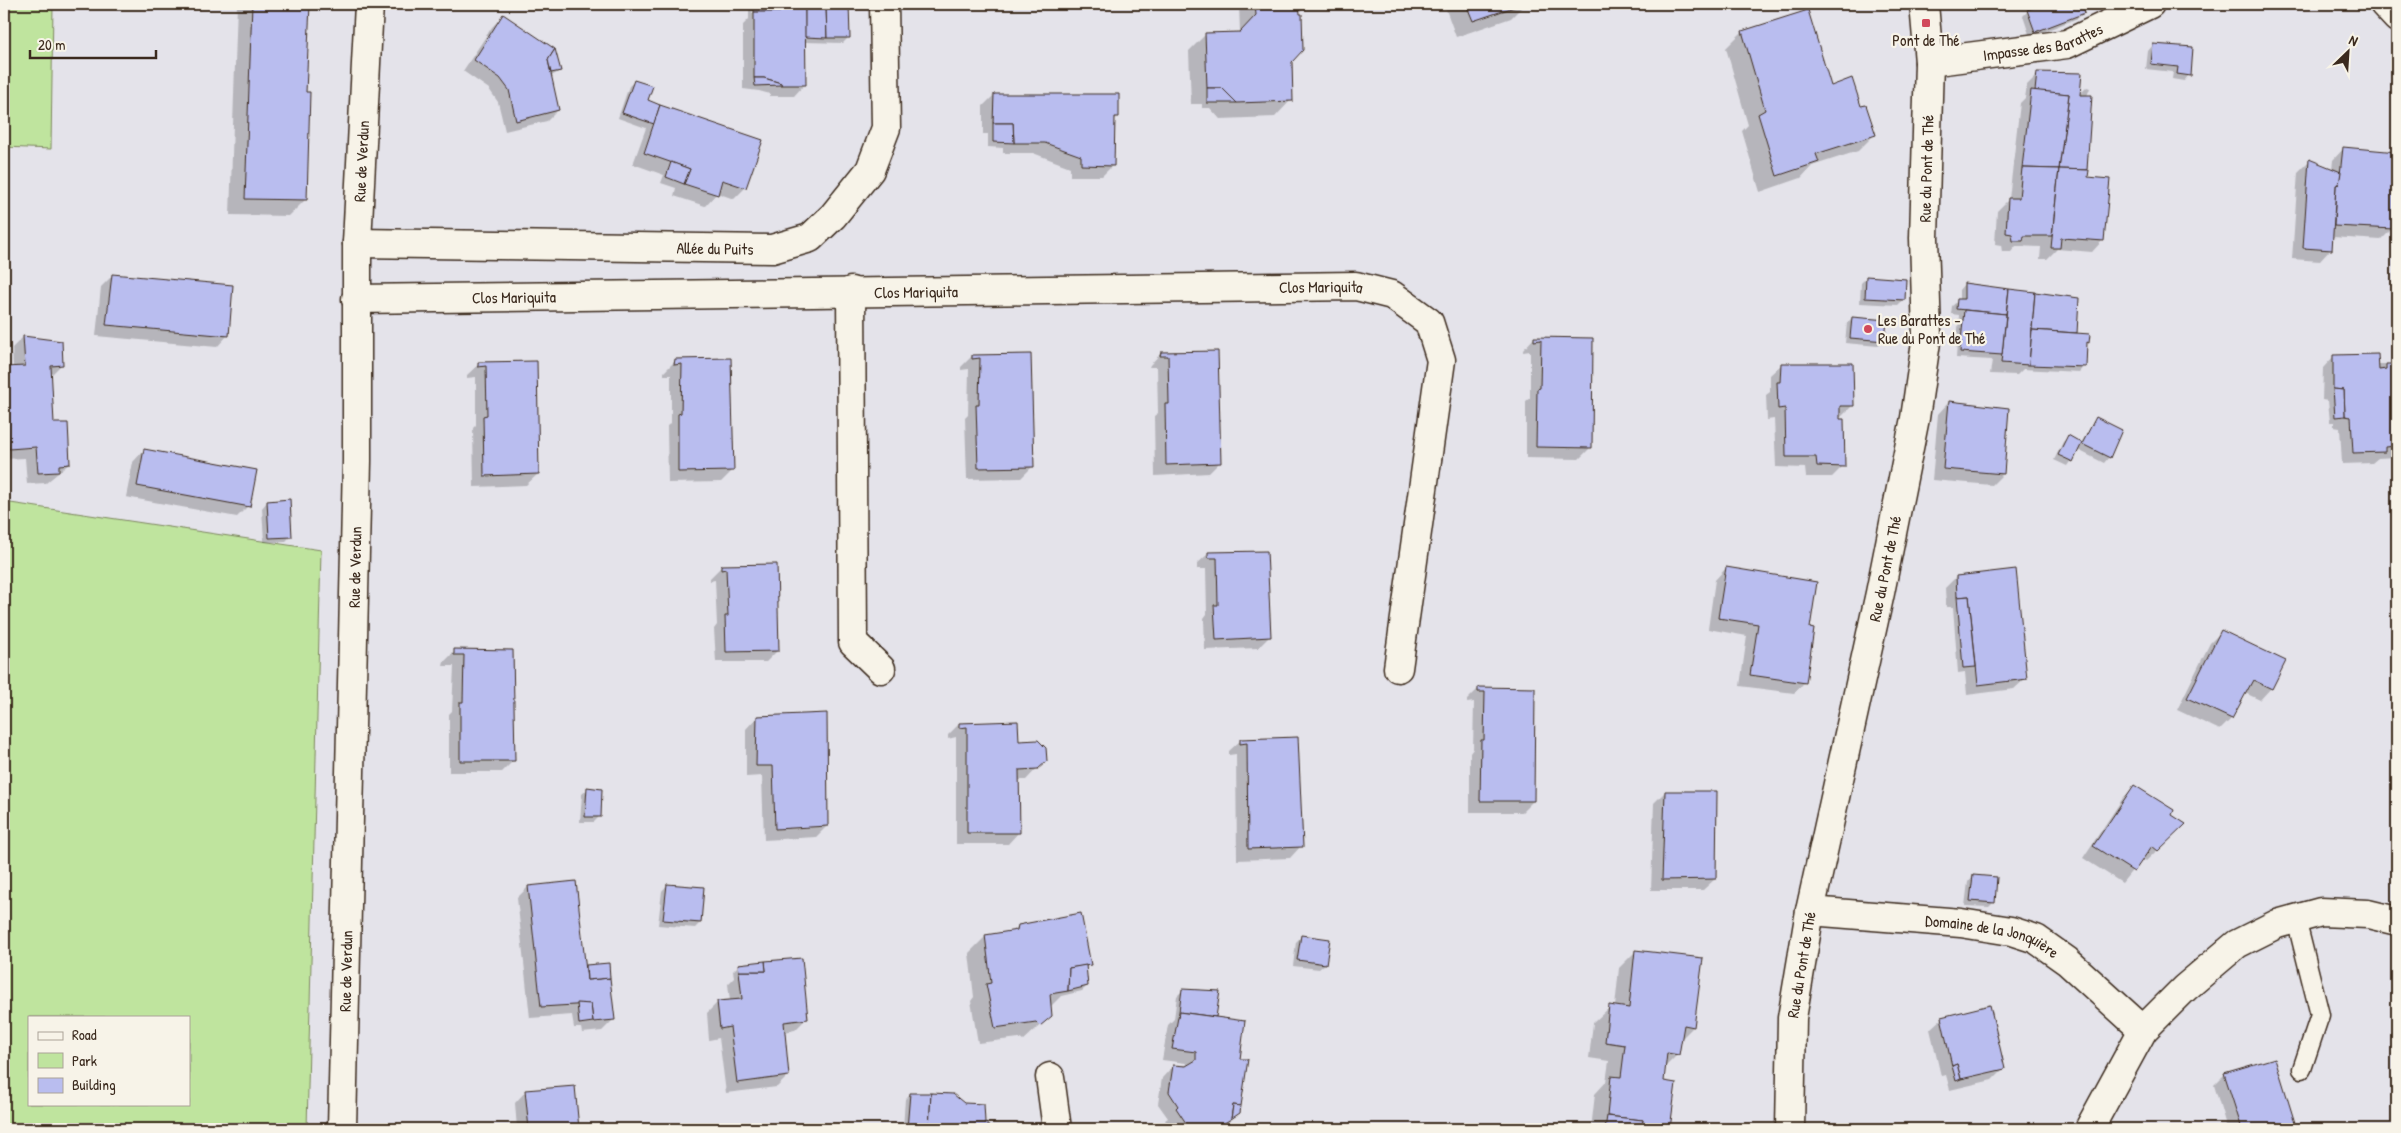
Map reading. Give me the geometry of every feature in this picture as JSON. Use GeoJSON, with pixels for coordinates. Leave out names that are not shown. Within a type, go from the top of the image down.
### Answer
{"type":"FeatureCollection","features":[{"type":"Feature","properties":{"kind":"street","name":"Rue de Verdun"},"geometry":{"type":"LineString","coordinates":[[342,1129],[357,461],[357,243],[369,4]]}},
{"type":"Feature","properties":{"kind":"street","name":"Allée du Puits"},"geometry":{"type":"LineString","coordinates":[[357,243],[772,249],[810,238],[834,216],[870,170],[886,128],[884,4]]}},
{"type":"Feature","properties":{"kind":"street","name":"Rue du Pont de Thé"},"geometry":{"type":"LineString","coordinates":[[1790,1129],[1792,1018],[1810,911],[1880,593],[1915,418],[1927,336],[1924,238],[1929,62],[1924,4]]}},
{"type":"Feature","properties":{"kind":"street","name":"Impasse des Barattes"},"geometry":{"type":"LineString","coordinates":[[1929,62],[2067,44],[2150,4]]}},
{"type":"Feature","properties":{"kind":"street"},"geometry":{"type":"LineString","coordinates":[[2384,4],[2397,18]]}},
{"type":"Feature","properties":{"kind":"street","name":"Clos Mariquita"},"geometry":{"type":"LineString","coordinates":[[356,299],[851,291],[1356,286],[1392,295],[1429,322],[1441,360],[1398,668]]}},
{"type":"Feature","properties":{"kind":"street","name":"Clos Mariquita"},"geometry":{"type":"LineString","coordinates":[[851,291],[852,642],[881,669]]}},
{"type":"Feature","properties":{"kind":"street","name":"Domaine de la Jonquière"},"geometry":{"type":"LineString","coordinates":[[1810,911],[1961,923],[2011,931],[2036,939],[2067,961],[2143,1030]]}},
{"type":"Feature","properties":{"kind":"street"},"geometry":{"type":"LineString","coordinates":[[2089,1129],[2143,1030],[2185,988],[2237,944],[2277,924],[2321,912],[2368,914],[2397,920]]}},
{"type":"Feature","properties":{"kind":"street"},"geometry":{"type":"LineString","coordinates":[[1050,1077],[1057,1129]]}},
{"type":"Feature","properties":{"kind":"lane"},"geometry":{"type":"LineString","coordinates":[[2296,919],[2320,1015],[2302,1069]]}},
{"type":"Feature","properties":{"kind":"green space"},"geometry":{"type":"Polygon","coordinates":[[[4,4],[53,4],[51,149],[4,147],[4,4]]]}},
{"type":"Feature","properties":{"kind":"green space"},"geometry":{"type":"Polygon","coordinates":[[[4,502],[321,550],[307,1129],[4,1129],[4,502]]]}},
{"type":"Feature","properties":{"kind":"building"},"geometry":{"type":"Polygon","coordinates":[[[252,4],[310,4],[306,92],[310,92],[307,200],[245,199],[252,4]]]}},
{"type":"Feature","properties":{"kind":"building"},"geometry":{"type":"Polygon","coordinates":[[[754,4],[780,4],[780,12],[754,12],[754,4]]]}},
{"type":"Feature","properties":{"kind":"building"},"geometry":{"type":"Polygon","coordinates":[[[780,4],[805,4],[806,85],[781,85],[781,83],[764,78],[754,78],[754,12],[780,12],[780,4]]]}},
{"type":"Feature","properties":{"kind":"building"},"geometry":{"type":"Polygon","coordinates":[[[805,4],[826,4],[827,38],[805,37],[805,4]]]}},
{"type":"Feature","properties":{"kind":"building"},"geometry":{"type":"Polygon","coordinates":[[[826,4],[849,4],[850,38],[827,38],[826,4]]]}},
{"type":"Feature","properties":{"kind":"building"},"geometry":{"type":"Polygon","coordinates":[[[1255,4],[1299,4],[1300,14],[1302,14],[1303,50],[1292,62],[1293,101],[1237,103],[1222,88],[1207,88],[1205,33],[1240,32],[1256,15],[1255,4]]]}},
{"type":"Feature","properties":{"kind":"building"},"geometry":{"type":"Polygon","coordinates":[[[1466,4],[1523,4],[1473,21],[1466,4]]]}},
{"type":"Feature","properties":{"kind":"building"},"geometry":{"type":"Polygon","coordinates":[[[2043,4],[2082,4],[2085,13],[2035,32],[2027,10],[2043,4]]]}},
{"type":"Feature","properties":{"kind":"building"},"geometry":{"type":"Polygon","coordinates":[[[1808,10],[1831,86],[1852,78],[1861,106],[1866,105],[1876,135],[1816,154],[1819,162],[1777,176],[1758,114],[1765,110],[1742,31],[1808,10]]]}},
{"type":"Feature","properties":{"kind":"building"},"geometry":{"type":"Polygon","coordinates":[[[503,14],[555,49],[548,60],[559,110],[516,121],[509,90],[500,78],[474,60],[503,14]]]}},
{"type":"Feature","properties":{"kind":"building"},"geometry":{"type":"Polygon","coordinates":[[[2153,44],[2193,47],[2191,76],[2177,74],[2178,67],[2151,64],[2153,44]]]}},
{"type":"Feature","properties":{"kind":"building"},"geometry":{"type":"Polygon","coordinates":[[[555,49],[561,71],[551,73],[548,60],[555,49]]]}},
{"type":"Feature","properties":{"kind":"building"},"geometry":{"type":"Polygon","coordinates":[[[2037,72],[2082,73],[2080,95],[2092,95],[2087,170],[2059,169],[2069,94],[2035,91],[2037,72]]]}},
{"type":"Feature","properties":{"kind":"building"},"geometry":{"type":"Polygon","coordinates":[[[754,78],[764,78],[781,83],[781,85],[755,86],[754,78]]]}},
{"type":"Feature","properties":{"kind":"building"},"geometry":{"type":"Polygon","coordinates":[[[634,80],[653,86],[648,100],[660,105],[654,124],[622,113],[634,80]]]}},
{"type":"Feature","properties":{"kind":"building"},"geometry":{"type":"Polygon","coordinates":[[[1207,88],[1222,88],[1237,103],[1207,103],[1207,88]]]}},
{"type":"Feature","properties":{"kind":"building"},"geometry":{"type":"Polygon","coordinates":[[[2031,90],[2069,94],[2059,169],[2022,168],[2031,90]]]}},
{"type":"Feature","properties":{"kind":"building"},"geometry":{"type":"Polygon","coordinates":[[[994,94],[1119,94],[1119,117],[1115,117],[1114,166],[1081,165],[1081,156],[1045,143],[1014,143],[1013,123],[993,123],[994,94]]]}},
{"type":"Feature","properties":{"kind":"building"},"geometry":{"type":"Polygon","coordinates":[[[660,105],[763,140],[746,188],[722,180],[718,195],[684,184],[690,169],[644,153],[660,105]]]}},
{"type":"Feature","properties":{"kind":"building"},"geometry":{"type":"Polygon","coordinates":[[[993,123],[1013,123],[1014,143],[993,142],[993,123]]]}},
{"type":"Feature","properties":{"kind":"building"},"geometry":{"type":"Polygon","coordinates":[[[2343,147],[2397,152],[2394,229],[2334,226],[2336,185],[2339,184],[2343,147]]]}},
{"type":"Feature","properties":{"kind":"building"},"geometry":{"type":"Polygon","coordinates":[[[2309,159],[2341,172],[2339,184],[2336,185],[2332,250],[2303,248],[2309,159]]]}},
{"type":"Feature","properties":{"kind":"building"},"geometry":{"type":"Polygon","coordinates":[[[671,162],[690,169],[684,184],[666,177],[671,162]]]}},
{"type":"Feature","properties":{"kind":"building"},"geometry":{"type":"Polygon","coordinates":[[[2022,168],[2059,169],[2052,236],[2024,236],[2023,241],[2013,241],[2012,234],[2006,233],[2008,198],[2019,198],[2022,168]]]}},
{"type":"Feature","properties":{"kind":"building"},"geometry":{"type":"Polygon","coordinates":[[[2059,169],[2089,170],[2088,177],[2110,179],[2104,241],[2061,238],[2060,248],[2051,248],[2059,169]]]}},
{"type":"Feature","properties":{"kind":"building"},"geometry":{"type":"Polygon","coordinates":[[[112,274],[233,285],[229,336],[106,325],[112,274]]]}},
{"type":"Feature","properties":{"kind":"building"},"geometry":{"type":"Polygon","coordinates":[[[1866,276],[1906,279],[1905,300],[1865,298],[1866,276]]]}},
{"type":"Feature","properties":{"kind":"building"},"geometry":{"type":"Polygon","coordinates":[[[1964,283],[2009,289],[2006,314],[1956,309],[1957,299],[1964,299],[1964,283]]]}},
{"type":"Feature","properties":{"kind":"building"},"geometry":{"type":"Polygon","coordinates":[[[2009,289],[2035,292],[2029,365],[2001,363],[2009,289]]]}},
{"type":"Feature","properties":{"kind":"building"},"geometry":{"type":"Polygon","coordinates":[[[2035,292],[2079,298],[2077,333],[2032,330],[2035,292]]]}},
{"type":"Feature","properties":{"kind":"building"},"geometry":{"type":"Polygon","coordinates":[[[1964,310],[2006,314],[2002,355],[1960,352],[1964,310]]]}},
{"type":"Feature","properties":{"kind":"building","name":"Les Barattes - Rue du Pont de Thé"},"geometry":{"type":"Polygon","coordinates":[[[1852,317],[1887,320],[1885,341],[1850,338],[1852,317]]]}},
{"type":"Feature","properties":{"kind":"building"},"geometry":{"type":"Polygon","coordinates":[[[2032,330],[2090,334],[2089,343],[2087,342],[2086,367],[2029,365],[2032,330]]]}},
{"type":"Feature","properties":{"kind":"building"},"geometry":{"type":"Polygon","coordinates":[[[23,336],[62,341],[63,365],[51,366],[54,423],[68,423],[70,464],[59,465],[59,472],[38,473],[36,447],[9,449],[4,367],[25,366],[23,336]]]}},
{"type":"Feature","properties":{"kind":"building"},"geometry":{"type":"Polygon","coordinates":[[[1534,337],[1593,338],[1592,448],[1536,447],[1537,389],[1540,388],[1541,340],[1534,341],[1534,337]]]}},
{"type":"Feature","properties":{"kind":"building"},"geometry":{"type":"Polygon","coordinates":[[[1218,351],[1221,463],[1166,465],[1165,404],[1169,404],[1168,356],[1160,356],[1161,352],[1218,351]]]}},
{"type":"Feature","properties":{"kind":"building"},"geometry":{"type":"Polygon","coordinates":[[[1031,354],[1034,467],[978,468],[976,405],[979,405],[980,358],[972,359],[972,355],[1031,354]]]}},
{"type":"Feature","properties":{"kind":"building"},"geometry":{"type":"Polygon","coordinates":[[[2378,354],[2379,370],[2386,369],[2386,364],[2397,364],[2397,446],[2385,447],[2385,452],[2353,453],[2351,417],[2345,416],[2344,390],[2333,389],[2333,355],[2378,354]]]}},
{"type":"Feature","properties":{"kind":"building"},"geometry":{"type":"Polygon","coordinates":[[[731,358],[734,471],[678,472],[678,414],[681,413],[682,364],[674,365],[675,359],[731,358]]]}},
{"type":"Feature","properties":{"kind":"building"},"geometry":{"type":"Polygon","coordinates":[[[537,361],[539,474],[484,476],[483,416],[487,415],[486,366],[478,367],[478,362],[537,361]]]}},
{"type":"Feature","properties":{"kind":"building"},"geometry":{"type":"Polygon","coordinates":[[[1781,363],[1853,363],[1854,406],[1840,406],[1840,419],[1844,419],[1845,467],[1817,466],[1816,457],[1786,457],[1785,408],[1778,409],[1777,382],[1780,382],[1781,363]]]}},
{"type":"Feature","properties":{"kind":"building"},"geometry":{"type":"Polygon","coordinates":[[[2333,389],[2344,390],[2345,416],[2335,417],[2333,389]]]}},
{"type":"Feature","properties":{"kind":"building"},"geometry":{"type":"Polygon","coordinates":[[[1949,401],[2009,408],[2004,474],[1943,469],[1949,401]]]}},
{"type":"Feature","properties":{"kind":"building"},"geometry":{"type":"Polygon","coordinates":[[[2096,417],[2122,430],[2110,458],[2082,444],[2096,417]]]}},
{"type":"Feature","properties":{"kind":"building"},"geometry":{"type":"Polygon","coordinates":[[[2068,435],[2082,443],[2073,462],[2058,455],[2068,435]]]}},
{"type":"Feature","properties":{"kind":"building"},"geometry":{"type":"Polygon","coordinates":[[[144,449],[257,470],[250,507],[137,486],[144,449]]]}},
{"type":"Feature","properties":{"kind":"building"},"geometry":{"type":"Polygon","coordinates":[[[290,499],[292,537],[269,538],[267,501],[290,499]]]}},
{"type":"Feature","properties":{"kind":"building"},"geometry":{"type":"Polygon","coordinates":[[[1267,551],[1271,637],[1216,640],[1214,605],[1218,605],[1217,558],[1208,558],[1208,552],[1267,551]]]}},
{"type":"Feature","properties":{"kind":"building"},"geometry":{"type":"Polygon","coordinates":[[[777,564],[779,651],[726,652],[725,616],[728,616],[726,569],[721,570],[721,565],[777,564]]]}},
{"type":"Feature","properties":{"kind":"building"},"geometry":{"type":"Polygon","coordinates":[[[1726,567],[1817,582],[1810,628],[1814,629],[1806,683],[1750,675],[1758,624],[1718,618],[1726,567]]]}},
{"type":"Feature","properties":{"kind":"building"},"geometry":{"type":"Polygon","coordinates":[[[2016,569],[2027,679],[1978,685],[1969,596],[1957,597],[1956,576],[2016,569]]]}},
{"type":"Feature","properties":{"kind":"building"},"geometry":{"type":"Polygon","coordinates":[[[1969,596],[1976,667],[1963,668],[1957,597],[1969,596]]]}},
{"type":"Feature","properties":{"kind":"building"},"geometry":{"type":"Polygon","coordinates":[[[2221,630],[2286,661],[2272,689],[2253,680],[2232,719],[2187,698],[2221,630]]]}},
{"type":"Feature","properties":{"kind":"building"},"geometry":{"type":"Polygon","coordinates":[[[454,649],[513,650],[515,761],[460,761],[460,702],[463,702],[464,655],[454,655],[454,649]]]}},
{"type":"Feature","properties":{"kind":"building"},"geometry":{"type":"Polygon","coordinates":[[[1478,687],[1535,688],[1534,801],[1480,801],[1481,740],[1484,740],[1485,692],[1478,692],[1478,687]]]}},
{"type":"Feature","properties":{"kind":"building"},"geometry":{"type":"Polygon","coordinates":[[[827,713],[828,826],[775,829],[773,766],[756,766],[757,716],[827,713]]]}},
{"type":"Feature","properties":{"kind":"building"},"geometry":{"type":"Polygon","coordinates":[[[1018,721],[1019,741],[1038,740],[1046,748],[1047,761],[1038,769],[1019,770],[1020,833],[967,833],[967,727],[959,728],[959,723],[1018,721]]]}},
{"type":"Feature","properties":{"kind":"building"},"geometry":{"type":"Polygon","coordinates":[[[1298,737],[1303,847],[1248,849],[1247,743],[1240,744],[1240,739],[1298,737]]]}},
{"type":"Feature","properties":{"kind":"building"},"geometry":{"type":"Polygon","coordinates":[[[2134,785],[2174,810],[2172,815],[2186,824],[2158,851],[2152,846],[2134,872],[2093,846],[2134,785]]]}},
{"type":"Feature","properties":{"kind":"building"},"geometry":{"type":"Polygon","coordinates":[[[587,787],[602,789],[601,817],[585,817],[587,787]]]}},
{"type":"Feature","properties":{"kind":"building"},"geometry":{"type":"Polygon","coordinates":[[[1665,791],[1717,791],[1716,879],[1662,880],[1665,791]]]}},
{"type":"Feature","properties":{"kind":"building"},"geometry":{"type":"Polygon","coordinates":[[[1973,875],[1997,877],[1995,903],[1970,901],[1973,875]]]}},
{"type":"Feature","properties":{"kind":"building"},"geometry":{"type":"Polygon","coordinates":[[[576,881],[587,980],[610,978],[615,1020],[593,1022],[591,1004],[541,1007],[528,886],[576,881]]]}},
{"type":"Feature","properties":{"kind":"building"},"geometry":{"type":"Polygon","coordinates":[[[667,884],[704,887],[701,923],[663,920],[667,884]]]}},
{"type":"Feature","properties":{"kind":"building"},"geometry":{"type":"Polygon","coordinates":[[[1081,913],[1091,965],[1069,968],[1068,991],[1050,994],[1052,1016],[1040,1026],[1036,1022],[995,1028],[986,984],[991,983],[985,935],[1017,930],[1018,925],[1081,913]]]}},
{"type":"Feature","properties":{"kind":"building"},"geometry":{"type":"Polygon","coordinates":[[[1301,935],[1330,939],[1326,964],[1297,960],[1301,935]]]}},
{"type":"Feature","properties":{"kind":"building"},"geometry":{"type":"Polygon","coordinates":[[[1635,950],[1703,958],[1694,1027],[1684,1025],[1679,1055],[1667,1053],[1664,1081],[1676,1083],[1670,1129],[1641,1129],[1643,1120],[1607,1116],[1611,1076],[1621,1077],[1625,1045],[1605,1042],[1609,1005],[1629,1008],[1635,950]]]}},
{"type":"Feature","properties":{"kind":"building"},"geometry":{"type":"Polygon","coordinates":[[[802,958],[808,1019],[784,1022],[789,1076],[737,1083],[730,1027],[720,1029],[717,1001],[742,999],[739,971],[766,971],[765,961],[802,958]]]}},
{"type":"Feature","properties":{"kind":"building"},"geometry":{"type":"Polygon","coordinates":[[[765,961],[766,971],[739,971],[738,964],[765,961]]]}},
{"type":"Feature","properties":{"kind":"building"},"geometry":{"type":"Polygon","coordinates":[[[609,963],[610,978],[587,980],[586,965],[609,963]]]}},
{"type":"Feature","properties":{"kind":"building"},"geometry":{"type":"Polygon","coordinates":[[[1086,965],[1088,986],[1068,991],[1069,968],[1086,965]]]}},
{"type":"Feature","properties":{"kind":"building"},"geometry":{"type":"Polygon","coordinates":[[[1182,989],[1220,991],[1216,1017],[1179,1012],[1182,989]]]}},
{"type":"Feature","properties":{"kind":"building"},"geometry":{"type":"Polygon","coordinates":[[[577,1003],[591,1004],[593,1022],[579,1024],[577,1003]]]}},
{"type":"Feature","properties":{"kind":"building"},"geometry":{"type":"Polygon","coordinates":[[[1990,1005],[2005,1069],[1961,1079],[1957,1064],[1952,1066],[1941,1017],[1990,1005]]]}},
{"type":"Feature","properties":{"kind":"building"},"geometry":{"type":"Polygon","coordinates":[[[1179,1012],[1245,1021],[1240,1059],[1248,1059],[1241,1106],[1233,1105],[1231,1119],[1215,1129],[1190,1129],[1176,1108],[1178,1106],[1169,1092],[1173,1065],[1186,1066],[1196,1060],[1196,1052],[1172,1049],[1179,1012]]]}},
{"type":"Feature","properties":{"kind":"building"},"geometry":{"type":"Polygon","coordinates":[[[2275,1058],[2295,1123],[2293,1124],[2294,1129],[2242,1129],[2224,1073],[2275,1058]]]}},
{"type":"Feature","properties":{"kind":"building"},"geometry":{"type":"Polygon","coordinates":[[[1957,1064],[1961,1079],[1956,1081],[1952,1066],[1957,1064]]]}},
{"type":"Feature","properties":{"kind":"building"},"geometry":{"type":"Polygon","coordinates":[[[575,1086],[579,1129],[529,1129],[525,1090],[575,1086]]]}},
{"type":"Feature","properties":{"kind":"building"},"geometry":{"type":"Polygon","coordinates":[[[910,1093],[931,1093],[929,1129],[907,1129],[910,1093]]]}},
{"type":"Feature","properties":{"kind":"building"},"geometry":{"type":"Polygon","coordinates":[[[931,1093],[953,1094],[964,1103],[984,1104],[985,1122],[991,1129],[929,1129],[931,1093]]]}},
{"type":"Feature","properties":{"kind":"building"},"geometry":{"type":"Polygon","coordinates":[[[1233,1105],[1241,1106],[1240,1113],[1231,1119],[1233,1105]]]}},
{"type":"Feature","properties":{"kind":"building"},"geometry":{"type":"Polygon","coordinates":[[[1607,1116],[1643,1120],[1641,1129],[1605,1129],[1607,1116]]]}},
{"type":"Feature","properties":{"kind":"place","name":"Pont de Thé"},"geometry":{"type":"Point","coordinates":[1926,23]}},
{"type":"Feature","properties":{"kind":"place","name":"Les Barattes - Rue du Pont de Thé"},"geometry":{"type":"Point","coordinates":[1868,329]}}]}
